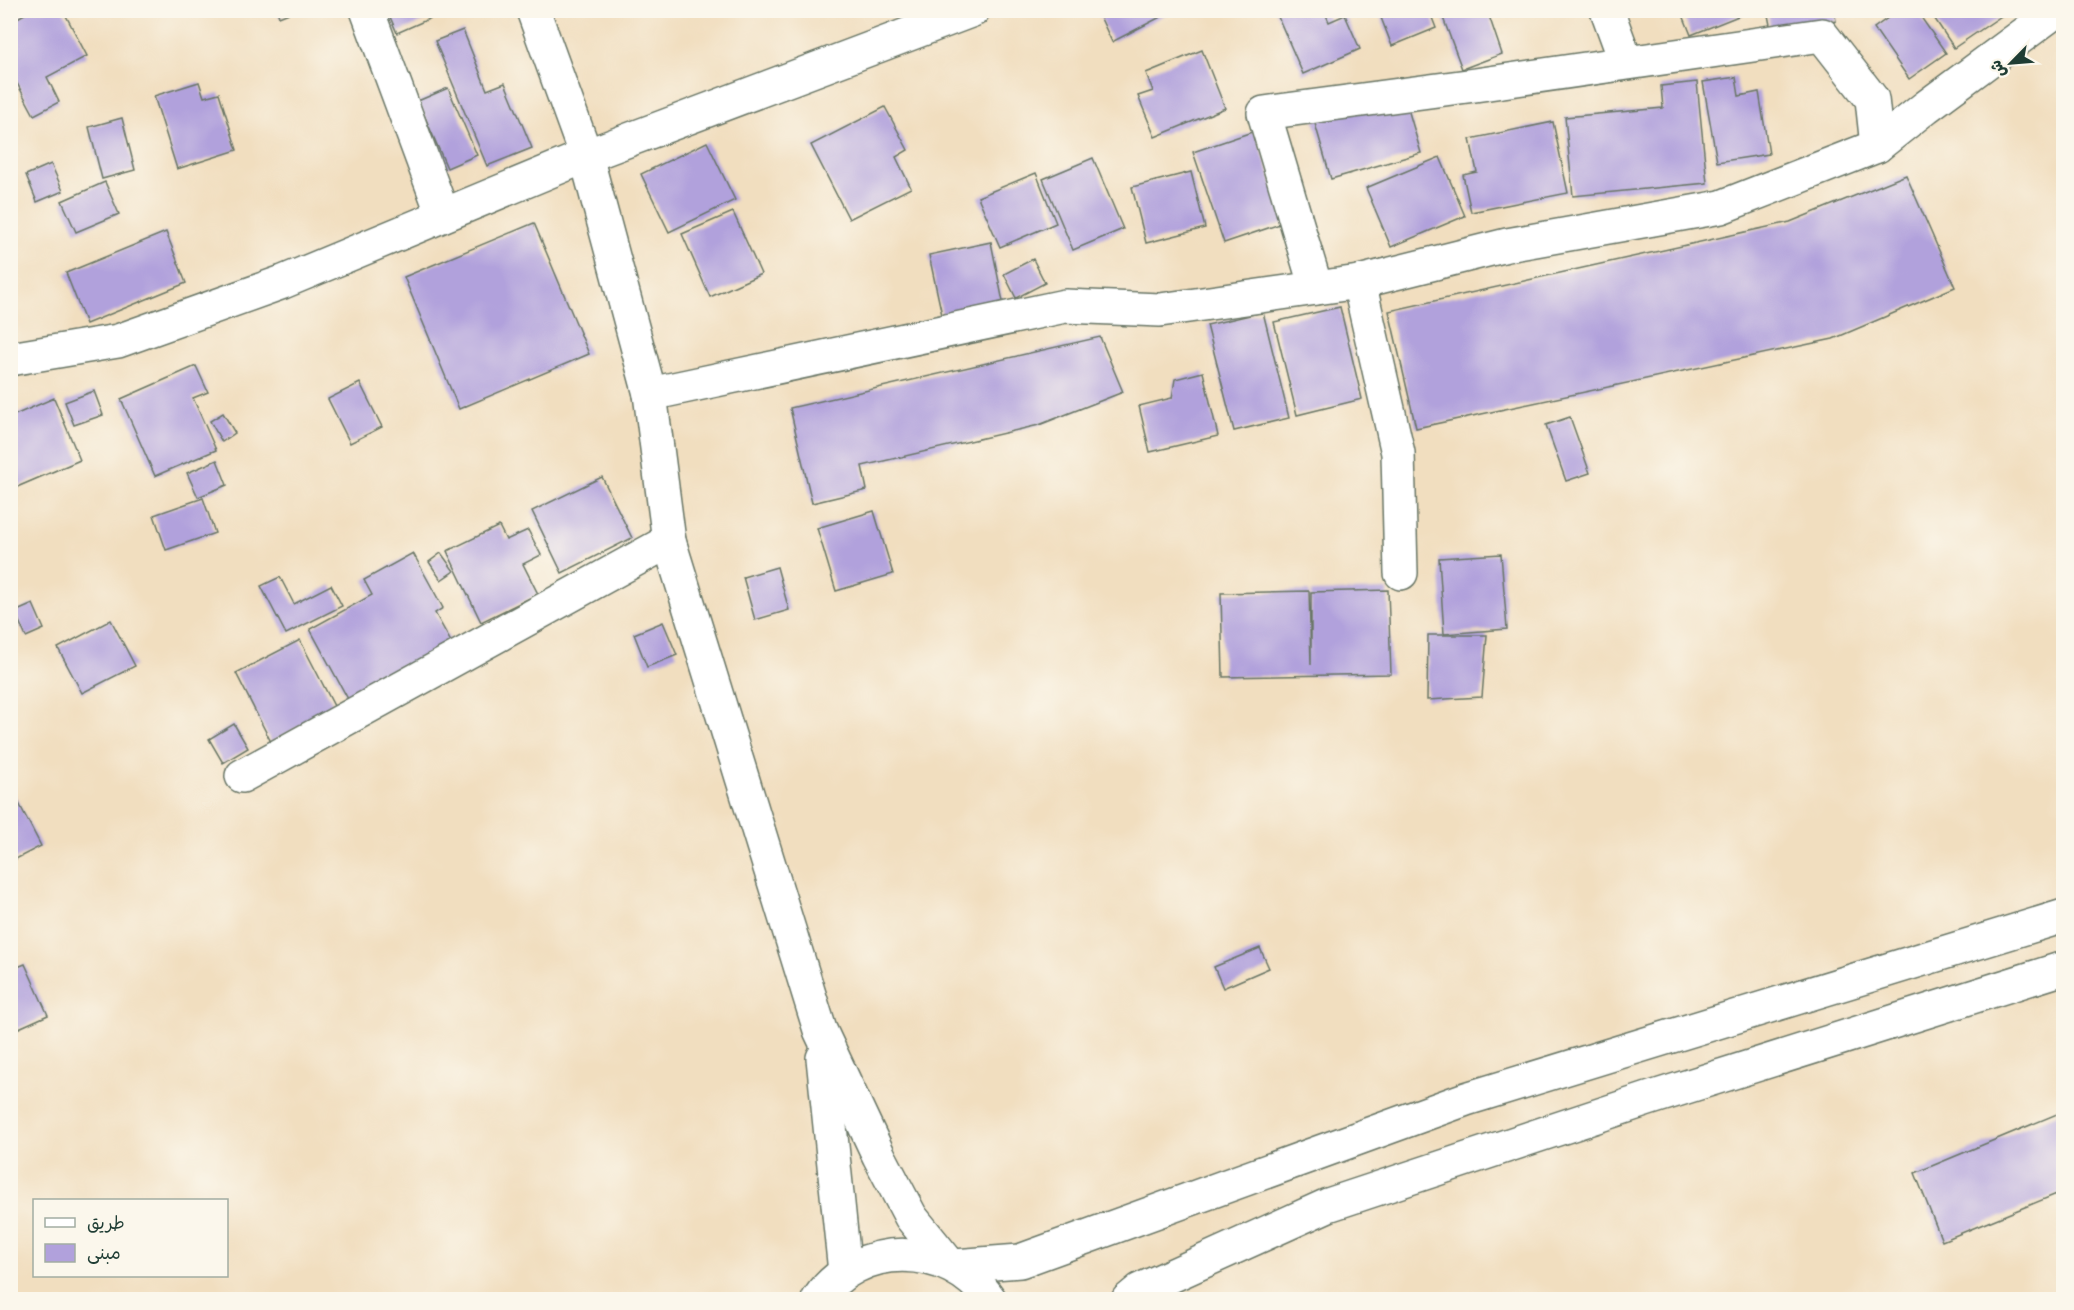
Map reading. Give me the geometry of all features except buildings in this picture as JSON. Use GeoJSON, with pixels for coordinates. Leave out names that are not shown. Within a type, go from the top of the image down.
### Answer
{"type":"FeatureCollection","features":[{"type":"Feature","properties":{"kind":"main road"},"geometry":{"type":"LineString","coordinates":[[367,10],[443,215]]}},
{"type":"Feature","properties":{"kind":"main road"},"geometry":{"type":"LineString","coordinates":[[533,10],[586,156],[650,394],[669,541],[820,1030],[873,1146],[910,1217],[952,1265],[982,1288],[990,1299]]}},
{"type":"Feature","properties":{"kind":"main road"},"geometry":{"type":"LineString","coordinates":[[10,359],[118,341],[284,282],[586,156],[973,10]]}},
{"type":"Feature","properties":{"kind":"main road"},"geometry":{"type":"LineString","coordinates":[[1608,10],[1626,62]]}},
{"type":"Feature","properties":{"kind":"main road"},"geometry":{"type":"LineString","coordinates":[[650,394],[1065,306],[1160,310],[1359,282],[1506,245],[1721,207],[1877,146],[1926,106],[2057,10]]}},
{"type":"Feature","properties":{"kind":"main road"},"geometry":{"type":"LineString","coordinates":[[1316,288],[1264,113],[1822,35],[1872,99],[1877,146]]}},
{"type":"Feature","properties":{"kind":"main road"},"geometry":{"type":"LineString","coordinates":[[1359,282],[1398,453],[1401,573]]}},
{"type":"Feature","properties":{"kind":"main road"},"geometry":{"type":"LineString","coordinates":[[242,776],[669,541]]}},
{"type":"Feature","properties":{"kind":"main road"},"geometry":{"type":"LineString","coordinates":[[825,1290],[870,1259],[897,1255],[924,1256],[952,1265],[1020,1262],[1466,1099],[2064,916]]}},
{"type":"Feature","properties":{"kind":"main road"},"geometry":{"type":"LineString","coordinates":[[1128,1299],[1140,1290],[1328,1205],[1648,1099],[2064,968]]}},
{"type":"Feature","properties":{"kind":"main road"},"geometry":{"type":"LineString","coordinates":[[820,1030],[825,1290]]}}]}
